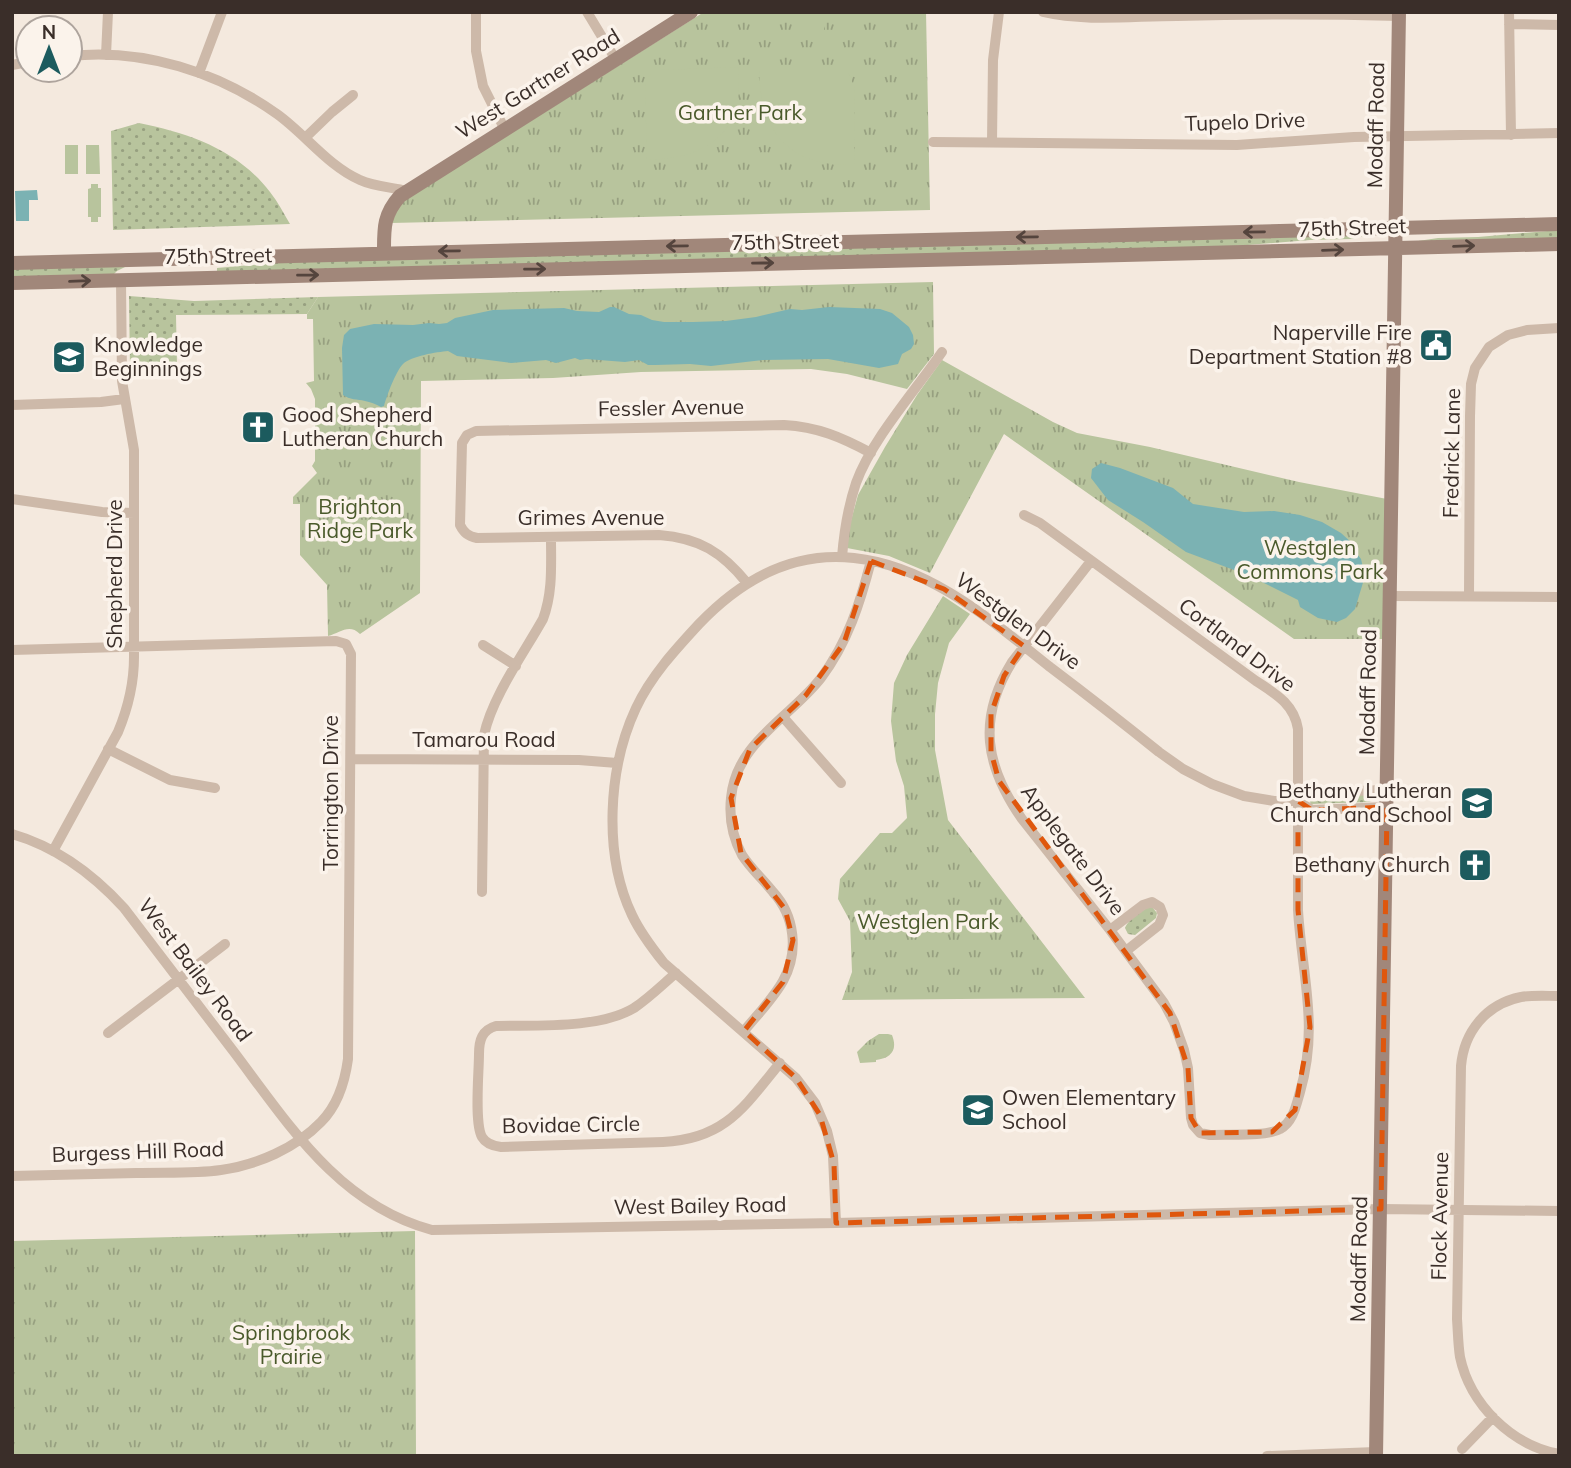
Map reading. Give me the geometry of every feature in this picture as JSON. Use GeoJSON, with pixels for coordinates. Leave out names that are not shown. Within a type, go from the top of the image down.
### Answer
{"type":"FeatureCollection","features":[{"type":"Feature","properties":{"kind":"main road","name":"West Gartner Road"},"geometry":{"type":"LineString","coordinates":[[384,253],[387,214],[407,191],[691,12]]}},
{"type":"Feature","properties":{"kind":"main road","name":"Modaff Road"},"geometry":{"type":"LineString","coordinates":[[1376,1454],[1399,14]]}},
{"type":"Feature","properties":{"kind":"main road","name":"75th Street"},"geometry":{"type":"LineString","coordinates":[[12,263],[1559,224]]}},
{"type":"Feature","properties":{"kind":"main road","name":"75th Street"},"geometry":{"type":"LineString","coordinates":[[12,283],[1559,244]]}},
{"type":"Feature","properties":{"kind":"main road"},"geometry":{"type":"LineString","coordinates":[[121,280],[124,274],[146,259]]}},
{"type":"Feature","properties":{"kind":"street"},"geometry":{"type":"LineString","coordinates":[[106,55],[108,12]]}},
{"type":"Feature","properties":{"kind":"street"},"geometry":{"type":"LineString","coordinates":[[199,73],[222,12]]}},
{"type":"Feature","properties":{"kind":"street"},"geometry":{"type":"LineString","coordinates":[[476,12],[476,51],[483,86],[505,130]]}},
{"type":"Feature","properties":{"kind":"street"},"geometry":{"type":"LineString","coordinates":[[587,12],[616,60]]}},
{"type":"Feature","properties":{"kind":"street"},"geometry":{"type":"LineString","coordinates":[[992,142],[993,60],[999,12]]}},
{"type":"Feature","properties":{"kind":"street"},"geometry":{"type":"LineString","coordinates":[[1043,12],[1081,17],[1399,14]]}},
{"type":"Feature","properties":{"kind":"street"},"geometry":{"type":"LineString","coordinates":[[1509,12],[1511,135]]}},
{"type":"Feature","properties":{"kind":"street"},"geometry":{"type":"LineString","coordinates":[[1509,24],[1559,25]]}},
{"type":"Feature","properties":{"kind":"street"},"geometry":{"type":"LineString","coordinates":[[84,56],[106,55],[154,61],[199,73],[234,88],[275,113],[327,158],[355,177],[372,184],[407,191]]}},
{"type":"Feature","properties":{"kind":"street"},"geometry":{"type":"LineString","coordinates":[[305,138],[353,95]]}},
{"type":"Feature","properties":{"kind":"street","name":"Tupelo Drive"},"geometry":{"type":"LineString","coordinates":[[933,142],[1237,145],[1342,138],[1559,133]]}},
{"type":"Feature","properties":{"kind":"street","name":"Shepherd Drive"},"geometry":{"type":"LineString","coordinates":[[54,851],[121,724],[130,695],[134,666],[134,450],[122,381],[121,280]]}},
{"type":"Feature","properties":{"kind":"street","name":"Fredrick Lane"},"geometry":{"type":"LineString","coordinates":[[1469,596],[1471,394],[1475,368],[1489,347],[1508,335],[1527,330],[1559,328]]}},
{"type":"Feature","properties":{"kind":"street"},"geometry":{"type":"LineString","coordinates":[[842,557],[850,503],[871,453],[942,352]]}},
{"type":"Feature","properties":{"kind":"street"},"geometry":{"type":"LineString","coordinates":[[12,405],[124,399]]}},
{"type":"Feature","properties":{"kind":"street","name":"Fessler Avenue"},"geometry":{"type":"LineString","coordinates":[[463,531],[460,520],[461,448],[467,435],[476,431],[784,425],[825,431],[871,453]]}},
{"type":"Feature","properties":{"kind":"street"},"geometry":{"type":"LineString","coordinates":[[12,499],[102,512],[134,513]]}},
{"type":"Feature","properties":{"kind":"street","name":"Cortland Drive"},"geometry":{"type":"LineString","coordinates":[[1024,514],[1280,697],[1295,717],[1298,729],[1298,910],[1310,1027],[1308,1055],[1301,1087],[1295,1110],[1286,1124],[1278,1130],[1268,1133],[1210,1135],[1196,1130]]}},
{"type":"Feature","properties":{"kind":"street","name":"Grimes Avenue"},"geometry":{"type":"LineString","coordinates":[[463,531],[469,537],[477,538],[659,535],[684,538],[710,548],[727,560],[747,583]]}},
{"type":"Feature","properties":{"kind":"street"},"geometry":{"type":"LineString","coordinates":[[482,892],[484,735],[496,702],[547,608],[551,587],[551,537]]}},
{"type":"Feature","properties":{"kind":"street","name":"Westglen Drive"},"geometry":{"type":"LineString","coordinates":[[836,1223],[834,1164],[827,1131],[814,1103],[803,1086],[780,1063],[664,963],[632,914],[620,882],[614,850],[617,763],[636,707],[662,666],[723,600],[763,574],[809,560],[842,557],[902,569],[944,589],[978,611],[1159,752],[1212,785],[1244,796],[1274,801],[1298,801],[1313,792],[1388,790]]}},
{"type":"Feature","properties":{"kind":"street"},"geometry":{"type":"LineString","coordinates":[[744,1031],[783,982],[792,957],[793,940],[785,909],[741,853],[732,823],[731,798],[734,781],[743,759],[760,737],[806,695],[844,643],[871,561]]}},
{"type":"Feature","properties":{"kind":"street","name":"Applegate Drive"},"geometry":{"type":"LineString","coordinates":[[1091,561],[1024,646],[1004,676],[993,704],[990,741],[996,772],[1004,791],[1022,819],[1158,993],[1174,1022],[1188,1068],[1191,1118],[1196,1130]]}},
{"type":"Feature","properties":{"kind":"street"},"geometry":{"type":"LineString","coordinates":[[1391,596],[1559,597]]}},
{"type":"Feature","properties":{"kind":"street","name":"Torrington Drive"},"geometry":{"type":"LineString","coordinates":[[134,647],[336,641],[343,642],[351,654],[348,1059],[344,1082],[336,1100],[321,1122],[300,1139]]}},
{"type":"Feature","properties":{"kind":"street"},"geometry":{"type":"LineString","coordinates":[[483,645],[516,666]]}},
{"type":"Feature","properties":{"kind":"street"},"geometry":{"type":"LineString","coordinates":[[12,650],[134,647]]}},
{"type":"Feature","properties":{"kind":"street"},"geometry":{"type":"LineString","coordinates":[[783,717],[841,783]]}},
{"type":"Feature","properties":{"kind":"street"},"geometry":{"type":"LineString","coordinates":[[108,750],[170,780],[215,788]]}},
{"type":"Feature","properties":{"kind":"street","name":"Tamarou Road"},"geometry":{"type":"LineString","coordinates":[[351,759],[579,760],[617,763]]}},
{"type":"Feature","properties":{"kind":"street","name":"Westglen Drive"},"geometry":{"type":"LineString","coordinates":[[1298,801],[1312,810],[1387,807]]}},
{"type":"Feature","properties":{"kind":"street","name":"West Bailey Road"},"geometry":{"type":"LineString","coordinates":[[12,834],[54,851],[110,892],[300,1139],[332,1174],[398,1219],[432,1230],[1381,1209],[1559,1211]]}},
{"type":"Feature","properties":{"kind":"street"},"geometry":{"type":"LineString","coordinates":[[1110,930],[1143,905],[1152,902],[1160,907],[1163,915],[1159,925],[1126,951]]}},
{"type":"Feature","properties":{"kind":"street"},"geometry":{"type":"LineString","coordinates":[[108,1033],[225,944]]}},
{"type":"Feature","properties":{"kind":"street","name":"Bovidae Circle"},"geometry":{"type":"LineString","coordinates":[[676,973],[634,1008],[610,1018],[589,1023],[496,1026],[486,1031],[479,1042],[479,1127],[484,1140],[501,1147],[685,1140],[713,1131],[728,1122],[780,1063]]}},
{"type":"Feature","properties":{"kind":"street","name":"Flock Avenue"},"geometry":{"type":"LineString","coordinates":[[1559,996],[1525,996],[1490,1010],[1469,1034],[1465,1046],[1461,1066],[1458,1340],[1460,1359],[1466,1376],[1477,1397],[1493,1417],[1520,1439],[1559,1454]]}},
{"type":"Feature","properties":{"kind":"street","name":"Burgess Hill Road"},"geometry":{"type":"LineString","coordinates":[[12,1176],[235,1168],[264,1158],[300,1139]]}},
{"type":"Feature","properties":{"kind":"street"},"geometry":{"type":"LineString","coordinates":[[1462,1449],[1493,1417]]}},
{"type":"Feature","properties":{"kind":"street"},"geometry":{"type":"LineString","coordinates":[[1267,1456],[1376,1454]]}},
{"type":"Feature","properties":{"kind":"highlighted area"},"geometry":{"type":"Polygon","coordinates":[[[871,561],[944,589],[1024,646],[1004,676],[991,714],[991,752],[999,781],[1170,1013],[1188,1068],[1191,1118],[1200,1133],[1272,1132],[1295,1110],[1310,1027],[1298,910],[1298,801],[1312,810],[1387,807],[1381,1209],[836,1223],[834,1164],[820,1115],[796,1078],[744,1031],[783,982],[793,940],[785,909],[741,853],[731,798],[750,749],[806,695],[844,643],[871,561]]]}},
{"type":"Feature","properties":{"kind":"green space","name":"Gartner Park"},"geometry":{"type":"Polygon","coordinates":[[[704,12],[926,12],[930,210],[391,223],[401,202],[704,12]]]}},
{"type":"Feature","properties":{"kind":"green space"},"geometry":{"type":"Polygon","coordinates":[[[803,12],[824,12],[824,39],[803,39],[803,12]]]}},
{"type":"Feature","properties":{"kind":"green space"},"geometry":{"type":"Polygon","coordinates":[[[738,67],[739,95],[734,115],[717,139],[692,153],[647,160],[645,84],[648,84],[648,77],[661,70],[738,67]]]}},
{"type":"Feature","properties":{"kind":"green space"},"geometry":{"type":"Polygon","coordinates":[[[759,71],[848,73],[852,78],[852,85],[855,85],[854,165],[812,160],[783,142],[773,129],[766,112],[759,71]]]}},
{"type":"Feature","properties":{"kind":"green space"},"geometry":{"type":"Polygon","coordinates":[[[139,123],[194,138],[228,154],[257,177],[273,196],[290,224],[113,230],[111,131],[139,123]]]}},
{"type":"Feature","properties":{"kind":"green space"},"geometry":{"type":"Polygon","coordinates":[[[65,145],[78,145],[78,174],[65,174],[65,145]]]}},
{"type":"Feature","properties":{"kind":"green space"},"geometry":{"type":"Polygon","coordinates":[[[86,145],[99,145],[100,174],[86,174],[86,145]]]}},
{"type":"Feature","properties":{"kind":"green space"},"geometry":{"type":"Polygon","coordinates":[[[91,184],[98,184],[98,188],[101,188],[101,217],[98,217],[98,222],[91,222],[91,217],[88,217],[88,189],[91,184]]]}},
{"type":"Feature","properties":{"kind":"green space"},"geometry":{"type":"Polygon","coordinates":[[[1559,230],[1559,239],[1418,241],[1438,238],[1559,230]]]}},
{"type":"Feature","properties":{"kind":"green space"},"geometry":{"type":"Polygon","coordinates":[[[1370,235],[1350,239],[1211,248],[217,272],[217,268],[317,259],[1370,235]]]}},
{"type":"Feature","properties":{"kind":"green space"},"geometry":{"type":"Polygon","coordinates":[[[125,264],[125,267],[113,275],[12,278],[12,268],[125,264]]]}},
{"type":"Feature","properties":{"kind":"green space","name":"Brighton Ridge Park"},"geometry":{"type":"Polygon","coordinates":[[[933,282],[934,354],[907,389],[847,374],[811,369],[641,372],[553,378],[421,381],[420,593],[360,634],[348,629],[328,636],[327,585],[300,555],[300,504],[293,504],[293,497],[317,473],[312,466],[315,461],[315,399],[306,383],[314,381],[313,319],[307,319],[307,314],[318,297],[933,282]]]}},
{"type":"Feature","properties":{"kind":"green space"},"geometry":{"type":"Polygon","coordinates":[[[129,296],[194,301],[318,297],[307,314],[176,315],[177,367],[182,368],[176,373],[152,374],[140,373],[130,368],[129,296]]]}},
{"type":"Feature","properties":{"kind":"green space","name":"Westglen Commons Park"},"geometry":{"type":"Polygon","coordinates":[[[942,360],[1077,433],[1387,499],[1384,639],[1294,639],[1004,434],[930,573],[889,556],[847,548],[858,495],[917,395],[942,360]]]}},
{"type":"Feature","properties":{"kind":"green space","name":"Westglen Park"},"geometry":{"type":"Polygon","coordinates":[[[943,596],[970,614],[949,643],[938,683],[935,750],[948,820],[1085,998],[842,1000],[852,972],[850,921],[838,899],[840,879],[880,833],[892,833],[907,818],[904,786],[896,761],[891,721],[894,683],[907,655],[943,596]]]}},
{"type":"Feature","properties":{"kind":"green space"},"geometry":{"type":"Polygon","coordinates":[[[1368,794],[1373,798],[1369,802],[1311,804],[1309,800],[1310,797],[1368,794]]]}},
{"type":"Feature","properties":{"kind":"green space"},"geometry":{"type":"Polygon","coordinates":[[[1152,907],[1157,913],[1156,918],[1135,935],[1128,934],[1125,928],[1130,921],[1140,912],[1152,907]]]}},
{"type":"Feature","properties":{"kind":"green space"},"geometry":{"type":"Polygon","coordinates":[[[879,1034],[892,1035],[894,1049],[876,1062],[860,1063],[857,1052],[879,1034]]]}},
{"type":"Feature","properties":{"kind":"green space","name":"Springbrook Prairie"},"geometry":{"type":"Polygon","coordinates":[[[415,1231],[416,1456],[12,1456],[12,1241],[415,1231]]]}},
{"type":"Feature","properties":{"kind":"water"},"geometry":{"type":"Polygon","coordinates":[[[37,190],[38,200],[29,200],[29,221],[16,221],[15,191],[37,190]]]}},
{"type":"Feature","properties":{"kind":"water"},"geometry":{"type":"Polygon","coordinates":[[[610,307],[664,322],[726,321],[790,309],[880,309],[892,313],[909,327],[914,344],[902,354],[898,364],[879,368],[828,359],[763,360],[711,366],[648,365],[639,360],[625,362],[575,358],[556,363],[546,360],[511,363],[457,356],[448,351],[431,353],[403,364],[384,406],[343,395],[342,348],[344,335],[350,329],[374,324],[447,323],[455,318],[493,310],[564,308],[599,312],[610,307]]]}},
{"type":"Feature","properties":{"kind":"water"},"geometry":{"type":"Polygon","coordinates":[[[1101,463],[1173,488],[1193,504],[1244,512],[1274,511],[1322,522],[1352,543],[1361,559],[1365,576],[1355,609],[1337,622],[1318,618],[1300,607],[1298,600],[1250,576],[1186,552],[1108,500],[1091,478],[1092,469],[1101,463]]]}},
{"type":"Feature","properties":{"kind":"place","name":"Naperville Fire Department Station #8"},"geometry":{"type":"Point","coordinates":[1436,345]}},
{"type":"Feature","properties":{"kind":"place","name":"Knowledge Beginnings"},"geometry":{"type":"Point","coordinates":[69,357]}},
{"type":"Feature","properties":{"kind":"place","name":"Good Shepherd Lutheran Church"},"geometry":{"type":"Point","coordinates":[258,427]}},
{"type":"Feature","properties":{"kind":"place","name":"Bethany Lutheran Church and School"},"geometry":{"type":"Point","coordinates":[1477,803]}},
{"type":"Feature","properties":{"kind":"place","name":"Bethany Church"},"geometry":{"type":"Point","coordinates":[1475,865]}},
{"type":"Feature","properties":{"kind":"place","name":"Owen Elementary School"},"geometry":{"type":"Point","coordinates":[978,1110]}}]}
